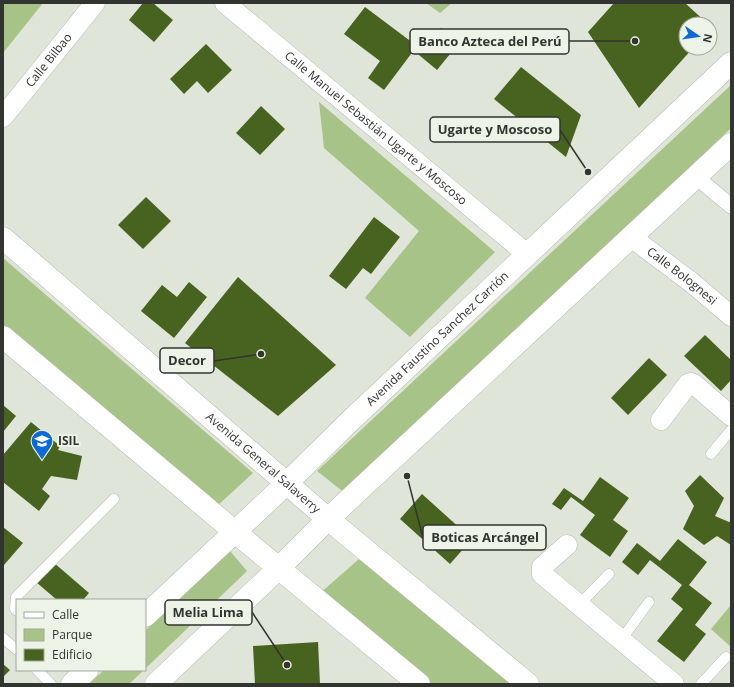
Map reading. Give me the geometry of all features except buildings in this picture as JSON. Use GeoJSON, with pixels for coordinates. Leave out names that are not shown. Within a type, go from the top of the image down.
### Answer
{"type":"FeatureCollection","features":[{"type":"Feature","properties":{"kind":"main road","name":"Avenida Faustino Sanchez Carrión"},"geometry":{"type":"LineString","coordinates":[[146,615],[731,63]]}},
{"type":"Feature","properties":{"kind":"main road"},"geometry":{"type":"LineString","coordinates":[[156,684],[279,568],[328,519],[731,144]]}},
{"type":"Feature","properties":{"kind":"main road","name":"Avenida General Salaverry"},"geometry":{"type":"LineString","coordinates":[[3,238],[328,519],[528,684]]}},
{"type":"Feature","properties":{"kind":"main road"},"geometry":{"type":"LineString","coordinates":[[3,337],[419,684]]}},
{"type":"Feature","properties":{"kind":"main road"},"geometry":{"type":"LineString","coordinates":[[72,684],[86,671]]}},
{"type":"Feature","properties":{"kind":"street","name":"Calle Bilbao"},"geometry":{"type":"LineString","coordinates":[[3,116],[95,3]]}},
{"type":"Feature","properties":{"kind":"street","name":"Calle Manuel Sebastián Ugarte y Moscoso"},"geometry":{"type":"LineString","coordinates":[[225,3],[527,254]]}},
{"type":"Feature","properties":{"kind":"street"},"geometry":{"type":"LineString","coordinates":[[696,177],[731,206]]}},
{"type":"Feature","properties":{"kind":"street","name":"Calle Bolognesi"},"geometry":{"type":"LineString","coordinates":[[631,237],[691,282],[731,316]]}},
{"type":"Feature","properties":{"kind":"street"},"geometry":{"type":"LineString","coordinates":[[661,420],[688,384],[691,383],[731,416]]}},
{"type":"Feature","properties":{"kind":"street"},"geometry":{"type":"LineString","coordinates":[[567,545],[542,567],[542,574],[674,684]]}},
{"type":"Feature","properties":{"kind":"lane"},"geometry":{"type":"LineString","coordinates":[[711,454],[731,430]]}},
{"type":"Feature","properties":{"kind":"lane"},"geometry":{"type":"LineString","coordinates":[[16,610],[16,597],[114,499]]}},
{"type":"Feature","properties":{"kind":"lane"},"geometry":{"type":"LineString","coordinates":[[579,605],[609,574]]}},
{"type":"Feature","properties":{"kind":"lane"},"geometry":{"type":"LineString","coordinates":[[621,640],[649,602]]}},
{"type":"Feature","properties":{"kind":"lane"},"geometry":{"type":"LineString","coordinates":[[3,638],[16,649]]}},
{"type":"Feature","properties":{"kind":"lane"},"geometry":{"type":"LineString","coordinates":[[701,684],[726,657]]}},
{"type":"Feature","properties":{"kind":"lane"},"geometry":{"type":"LineString","coordinates":[[38,671],[51,684]]}},
{"type":"Feature","properties":{"kind":"green space"},"geometry":{"type":"Polygon","coordinates":[[[3,3],[43,3],[3,53],[3,3]]]}},
{"type":"Feature","properties":{"kind":"green space"},"geometry":{"type":"Polygon","coordinates":[[[426,3],[452,3],[440,13],[426,3]]]}},
{"type":"Feature","properties":{"kind":"green space"},"geometry":{"type":"Polygon","coordinates":[[[731,85],[731,128],[346,494],[317,471],[731,85]]]}},
{"type":"Feature","properties":{"kind":"green space"},"geometry":{"type":"Polygon","coordinates":[[[319,102],[495,252],[410,337],[365,298],[419,231],[324,148],[319,102]]]}},
{"type":"Feature","properties":{"kind":"green space"},"geometry":{"type":"Polygon","coordinates":[[[3,258],[253,473],[217,506],[3,325],[3,258]]]}},
{"type":"Feature","properties":{"kind":"green space"},"geometry":{"type":"Polygon","coordinates":[[[230,551],[247,571],[146,668],[146,630],[230,551]]]}},
{"type":"Feature","properties":{"kind":"green space"},"geometry":{"type":"Polygon","coordinates":[[[359,559],[512,684],[427,684],[318,595],[359,559]]]}},
{"type":"Feature","properties":{"kind":"green space"},"geometry":{"type":"Polygon","coordinates":[[[731,605],[731,647],[711,629],[731,605]]]}},
{"type":"Feature","properties":{"kind":"green space"},"geometry":{"type":"Polygon","coordinates":[[[103,671],[143,671],[129,684],[89,684],[103,671]]]}},
{"type":"Feature","properties":{"kind":"place","name":"Banco Azteca del Perú"},"geometry":{"type":"Point","coordinates":[635,41]}},
{"type":"Feature","properties":{"kind":"place","name":"Ugarte y Moscoso"},"geometry":{"type":"Point","coordinates":[588,172]}},
{"type":"Feature","properties":{"kind":"place","name":"Decor"},"geometry":{"type":"Point","coordinates":[261,354]}},
{"type":"Feature","properties":{"kind":"place","name":"ISIL"},"geometry":{"type":"Point","coordinates":[42,460]}},
{"type":"Feature","properties":{"kind":"place","name":"Boticas Arcángel"},"geometry":{"type":"Point","coordinates":[407,476]}},
{"type":"Feature","properties":{"kind":"place","name":"Melia Lima"},"geometry":{"type":"Point","coordinates":[287,665]}}]}
